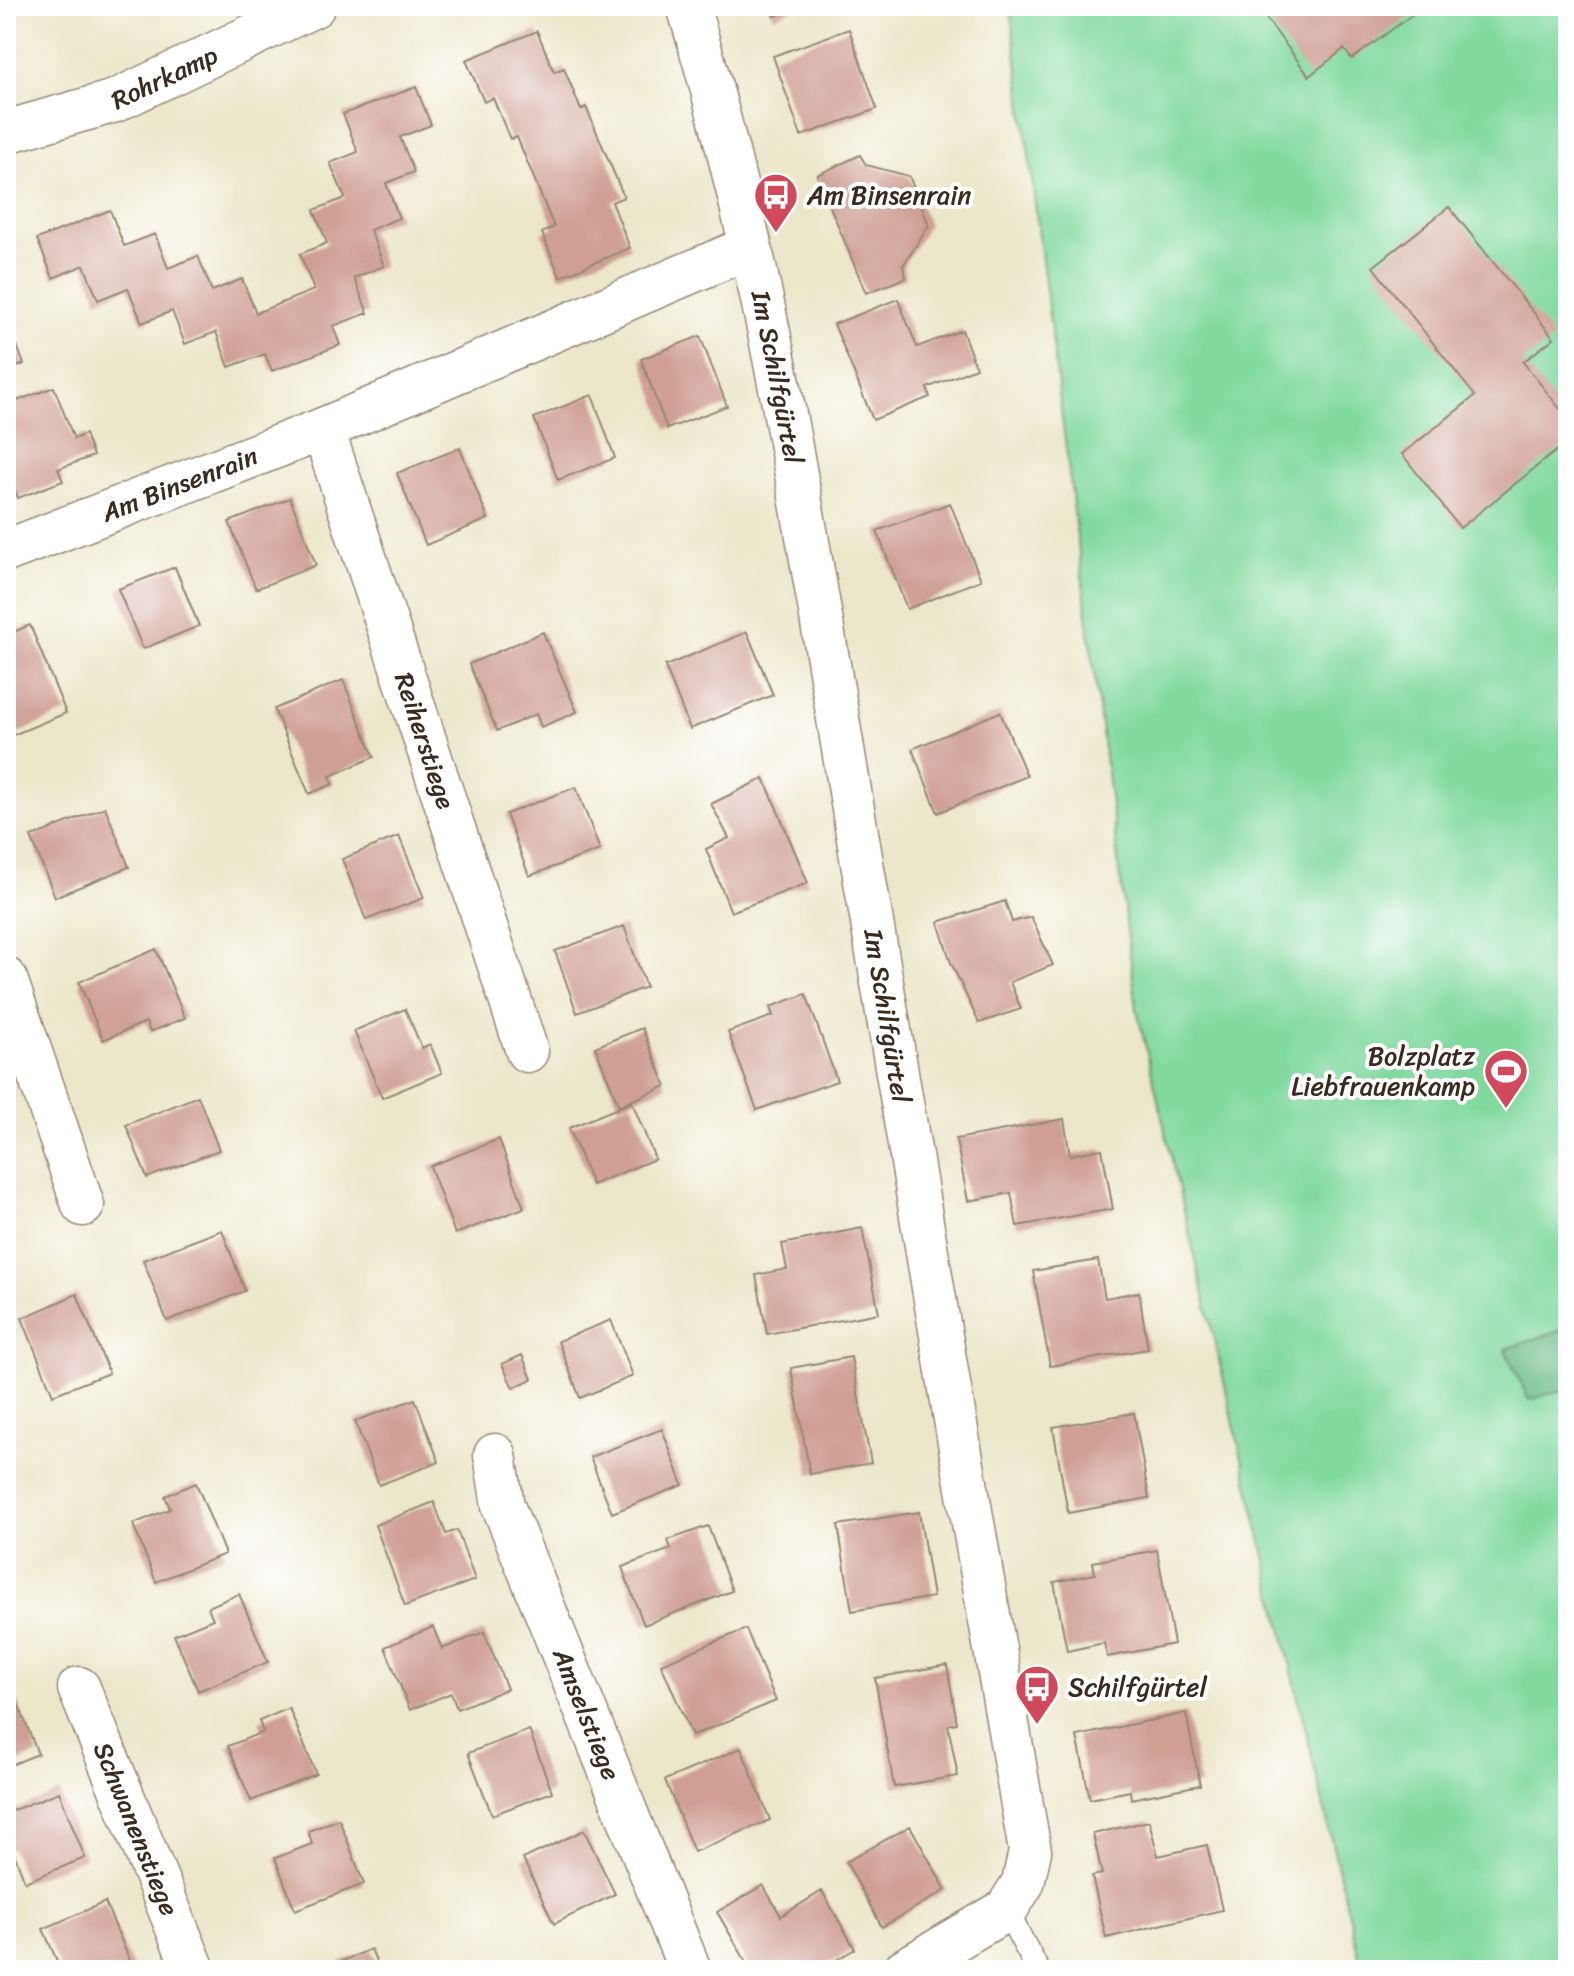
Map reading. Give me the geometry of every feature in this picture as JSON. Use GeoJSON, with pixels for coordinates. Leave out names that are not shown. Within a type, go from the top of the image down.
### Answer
{"type":"FeatureCollection","features":[{"type":"Feature","properties":{"kind":"street","name":"Rohrkamp"},"geometry":{"type":"LineString","coordinates":[[6,132],[115,101],[314,6]]}},
{"type":"Feature","properties":{"kind":"street","name":"Im Schilfgürtel"},"geometry":{"type":"LineString","coordinates":[[688,6],[720,111],[814,573],[1030,1851],[1023,1883],[1006,1910]]}},
{"type":"Feature","properties":{"kind":"street","name":"Am Binsenrain"},"geometry":{"type":"LineString","coordinates":[[6,551],[323,429],[750,247]]}},
{"type":"Feature","properties":{"kind":"street","name":"Reiherstiege"},"geometry":{"type":"LineString","coordinates":[[323,429],[527,1051]]}},
{"type":"Feature","properties":{"kind":"street"},"geometry":{"type":"LineString","coordinates":[[6,979],[83,1205]]}},
{"type":"Feature","properties":{"kind":"street","name":"Amselstiege"},"geometry":{"type":"LineString","coordinates":[[495,1455],[503,1506],[690,1970]]}},
{"type":"Feature","properties":{"kind":"street","name":"Schwanenstiege"},"geometry":{"type":"LineString","coordinates":[[79,1688],[194,1970]]}},
{"type":"Feature","properties":{"kind":"street"},"geometry":{"type":"LineString","coordinates":[[904,1970],[1006,1910]]}},
{"type":"Feature","properties":{"kind":"lane"},"geometry":{"type":"LineString","coordinates":[[1006,1910],[1038,1970]]}},
{"type":"Feature","properties":{"kind":"green space"},"geometry":{"type":"Polygon","coordinates":[[[1010,6],[1568,6],[1568,1328],[1505,1350],[1529,1400],[1568,1388],[1568,1970],[1362,1970],[1137,1010],[1010,6]]]}},
{"type":"Feature","properties":{"kind":"green space"},"geometry":{"type":"Polygon","coordinates":[[[1568,1328],[1568,1388],[1529,1400],[1505,1349],[1568,1328]]]}},
{"type":"Feature","properties":{"kind":"building"},"geometry":{"type":"Polygon","coordinates":[[[770,6],[799,6],[774,17],[770,6]]]}},
{"type":"Feature","properties":{"kind":"building"},"geometry":{"type":"Polygon","coordinates":[[[1257,6],[1421,8],[1352,59],[1344,49],[1309,76],[1257,6]]]}},
{"type":"Feature","properties":{"kind":"building"},"geometry":{"type":"Polygon","coordinates":[[[849,29],[877,109],[801,136],[773,56],[849,29]]]}},
{"type":"Feature","properties":{"kind":"building"},"geometry":{"type":"Polygon","coordinates":[[[537,31],[554,72],[564,68],[581,110],[586,107],[624,197],[612,202],[630,248],[560,277],[542,233],[554,227],[517,137],[510,139],[493,98],[484,102],[466,60],[537,31]]]}},
{"type":"Feature","properties":{"kind":"building"},"geometry":{"type":"Polygon","coordinates":[[[416,87],[431,125],[400,137],[414,172],[386,183],[399,218],[370,230],[384,266],[354,278],[368,313],[333,326],[340,345],[272,371],[265,354],[229,367],[216,332],[185,344],[172,311],[142,323],[128,288],[98,300],[84,265],[53,278],[37,239],[110,210],[124,246],[155,234],[168,268],[198,256],[212,291],[242,279],[256,313],[314,290],[300,254],[327,243],[314,210],[345,198],[330,163],[358,152],[343,114],[416,87]]]}},
{"type":"Feature","properties":{"kind":"building"},"geometry":{"type":"Polygon","coordinates":[[[860,155],[866,165],[909,176],[929,225],[903,266],[906,278],[866,293],[817,175],[860,155]]]}},
{"type":"Feature","properties":{"kind":"building"},"geometry":{"type":"Polygon","coordinates":[[[1449,207],[1554,338],[1523,362],[1568,419],[1568,456],[1561,447],[1460,528],[1402,454],[1475,396],[1373,267],[1449,207]]]}},
{"type":"Feature","properties":{"kind":"building"},"geometry":{"type":"Polygon","coordinates":[[[898,299],[917,347],[962,330],[976,368],[927,388],[930,397],[873,420],[834,324],[898,299]]]}},
{"type":"Feature","properties":{"kind":"building"},"geometry":{"type":"Polygon","coordinates":[[[700,336],[727,406],[667,429],[641,359],[700,336]]]}},
{"type":"Feature","properties":{"kind":"building"},"geometry":{"type":"Polygon","coordinates":[[[14,338],[24,364],[6,372],[6,342],[14,338]]]}},
{"type":"Feature","properties":{"kind":"building"},"geometry":{"type":"Polygon","coordinates":[[[54,387],[74,439],[85,434],[93,456],[58,469],[63,481],[18,498],[6,467],[6,405],[54,387]]]}},
{"type":"Feature","properties":{"kind":"building"},"geometry":{"type":"Polygon","coordinates":[[[592,395],[615,458],[558,480],[534,418],[592,395]]]}},
{"type":"Feature","properties":{"kind":"building"},"geometry":{"type":"Polygon","coordinates":[[[460,448],[488,519],[426,545],[397,473],[460,448]]]}},
{"type":"Feature","properties":{"kind":"building"},"geometry":{"type":"Polygon","coordinates":[[[290,498],[316,565],[256,589],[229,522],[290,498]]]}},
{"type":"Feature","properties":{"kind":"building"},"geometry":{"type":"Polygon","coordinates":[[[950,503],[981,580],[907,609],[877,531],[950,503]]]}},
{"type":"Feature","properties":{"kind":"building"},"geometry":{"type":"Polygon","coordinates":[[[175,567],[199,626],[143,649],[118,589],[175,567]]]}},
{"type":"Feature","properties":{"kind":"building"},"geometry":{"type":"Polygon","coordinates":[[[30,625],[66,713],[6,738],[6,635],[30,625]]]}},
{"type":"Feature","properties":{"kind":"building"},"geometry":{"type":"Polygon","coordinates":[[[543,632],[577,712],[541,727],[536,714],[497,731],[469,664],[543,632]]]}},
{"type":"Feature","properties":{"kind":"building"},"geometry":{"type":"Polygon","coordinates":[[[747,632],[773,695],[690,729],[665,666],[747,632]]]}},
{"type":"Feature","properties":{"kind":"building"},"geometry":{"type":"Polygon","coordinates":[[[343,680],[374,757],[330,776],[333,784],[309,794],[274,709],[343,680]]]}},
{"type":"Feature","properties":{"kind":"building"},"geometry":{"type":"Polygon","coordinates":[[[1000,712],[1027,776],[938,813],[912,749],[1000,712]]]}},
{"type":"Feature","properties":{"kind":"building"},"geometry":{"type":"Polygon","coordinates":[[[764,778],[808,883],[731,912],[706,849],[729,838],[711,804],[764,778]]]}},
{"type":"Feature","properties":{"kind":"building"},"geometry":{"type":"Polygon","coordinates":[[[576,787],[600,850],[529,876],[506,814],[576,787]]]}},
{"type":"Feature","properties":{"kind":"building"},"geometry":{"type":"Polygon","coordinates":[[[105,807],[129,867],[55,897],[31,837],[105,807]]]}},
{"type":"Feature","properties":{"kind":"building"},"geometry":{"type":"Polygon","coordinates":[[[399,836],[424,898],[366,920],[342,859],[399,836]]]}},
{"type":"Feature","properties":{"kind":"building"},"geometry":{"type":"Polygon","coordinates":[[[1005,901],[1012,922],[1031,917],[1053,965],[1010,982],[1021,1009],[979,1023],[951,963],[938,922],[1005,901]]]}},
{"type":"Feature","properties":{"kind":"building"},"geometry":{"type":"Polygon","coordinates":[[[624,926],[646,987],[577,1013],[555,951],[624,926]]]}},
{"type":"Feature","properties":{"kind":"building"},"geometry":{"type":"Polygon","coordinates":[[[156,949],[185,1018],[150,1032],[146,1022],[103,1040],[79,982],[156,949]]]}},
{"type":"Feature","properties":{"kind":"building"},"geometry":{"type":"Polygon","coordinates":[[[806,994],[837,1081],[757,1110],[728,1032],[773,1016],[770,1007],[806,994]]]}},
{"type":"Feature","properties":{"kind":"building"},"geometry":{"type":"Polygon","coordinates":[[[405,1009],[422,1048],[430,1044],[442,1073],[382,1098],[354,1031],[405,1009]]]}},
{"type":"Feature","properties":{"kind":"building"},"geometry":{"type":"Polygon","coordinates":[[[642,1028],[666,1086],[619,1106],[595,1047],[642,1028]]]}},
{"type":"Feature","properties":{"kind":"building"},"geometry":{"type":"Polygon","coordinates":[[[198,1096],[219,1150],[147,1178],[126,1125],[198,1096]]]}},
{"type":"Feature","properties":{"kind":"building"},"geometry":{"type":"Polygon","coordinates":[[[632,1102],[655,1159],[592,1185],[569,1128],[632,1102]]]}},
{"type":"Feature","properties":{"kind":"building"},"geometry":{"type":"Polygon","coordinates":[[[1064,1119],[1070,1155],[1102,1149],[1113,1209],[1017,1226],[1011,1193],[968,1201],[956,1139],[1064,1119]]]}},
{"type":"Feature","properties":{"kind":"building"},"geometry":{"type":"Polygon","coordinates":[[[499,1139],[524,1208],[455,1234],[430,1166],[499,1139]]]}},
{"type":"Feature","properties":{"kind":"building"},"geometry":{"type":"Polygon","coordinates":[[[862,1228],[879,1313],[767,1334],[756,1275],[787,1269],[782,1244],[862,1228]]]}},
{"type":"Feature","properties":{"kind":"building"},"geometry":{"type":"Polygon","coordinates":[[[222,1230],[245,1291],[167,1321],[143,1260],[222,1230]]]}},
{"type":"Feature","properties":{"kind":"building"},"geometry":{"type":"Polygon","coordinates":[[[1098,1260],[1105,1298],[1139,1292],[1148,1349],[1050,1366],[1033,1271],[1098,1260]]]}},
{"type":"Feature","properties":{"kind":"building"},"geometry":{"type":"Polygon","coordinates":[[[77,1294],[109,1373],[53,1395],[22,1318],[77,1294]]]}},
{"type":"Feature","properties":{"kind":"building"},"geometry":{"type":"Polygon","coordinates":[[[611,1320],[633,1376],[580,1398],[558,1341],[611,1320]]]}},
{"type":"Feature","properties":{"kind":"building"},"geometry":{"type":"Polygon","coordinates":[[[522,1355],[532,1379],[513,1388],[502,1364],[522,1355]]]}},
{"type":"Feature","properties":{"kind":"building"},"geometry":{"type":"Polygon","coordinates":[[[851,1357],[871,1463],[810,1474],[791,1368],[851,1357]]]}},
{"type":"Feature","properties":{"kind":"building"},"geometry":{"type":"Polygon","coordinates":[[[415,1399],[439,1462],[379,1485],[355,1421],[415,1399]]]}},
{"type":"Feature","properties":{"kind":"building"},"geometry":{"type":"Polygon","coordinates":[[[1134,1413],[1149,1498],[1068,1513],[1053,1427],[1134,1413]]]}},
{"type":"Feature","properties":{"kind":"building"},"geometry":{"type":"Polygon","coordinates":[[[662,1429],[683,1485],[612,1513],[590,1457],[662,1429]]]}},
{"type":"Feature","properties":{"kind":"building"},"geometry":{"type":"Polygon","coordinates":[[[196,1483],[225,1554],[156,1582],[133,1524],[170,1509],[165,1496],[196,1483]]]}},
{"type":"Feature","properties":{"kind":"building"},"geometry":{"type":"Polygon","coordinates":[[[434,1502],[446,1534],[457,1530],[475,1580],[405,1606],[375,1525],[434,1502]]]}},
{"type":"Feature","properties":{"kind":"building"},"geometry":{"type":"Polygon","coordinates":[[[919,1512],[933,1597],[852,1611],[838,1525],[919,1512]]]}},
{"type":"Feature","properties":{"kind":"building"},"geometry":{"type":"Polygon","coordinates":[[[708,1526],[732,1591],[644,1625],[622,1567],[671,1549],[668,1540],[708,1526]]]}},
{"type":"Feature","properties":{"kind":"building"},"geometry":{"type":"Polygon","coordinates":[[[1157,1550],[1174,1644],[1107,1657],[1104,1643],[1067,1651],[1054,1582],[1095,1574],[1093,1562],[1157,1550]]]}},
{"type":"Feature","properties":{"kind":"building"},"geometry":{"type":"Polygon","coordinates":[[[239,1594],[268,1662],[198,1691],[174,1635],[213,1619],[208,1607],[239,1594]]]}},
{"type":"Feature","properties":{"kind":"building"},"geometry":{"type":"Polygon","coordinates":[[[433,1627],[442,1649],[484,1632],[507,1689],[457,1709],[451,1693],[410,1710],[385,1647],[433,1627]]]}},
{"type":"Feature","properties":{"kind":"building"},"geometry":{"type":"Polygon","coordinates":[[[746,1629],[776,1701],[692,1736],[661,1664],[746,1629]]]}},
{"type":"Feature","properties":{"kind":"building"},"geometry":{"type":"Polygon","coordinates":[[[947,1665],[957,1723],[948,1725],[958,1776],[894,1787],[875,1678],[947,1665]]]}},
{"type":"Feature","properties":{"kind":"building"},"geometry":{"type":"Polygon","coordinates":[[[10,1683],[38,1754],[6,1767],[6,1684],[10,1683]]]}},
{"type":"Feature","properties":{"kind":"building"},"geometry":{"type":"Polygon","coordinates":[[[289,1708],[316,1774],[251,1801],[228,1746],[263,1732],[259,1721],[289,1708]]]}},
{"type":"Feature","properties":{"kind":"building"},"geometry":{"type":"Polygon","coordinates":[[[1186,1713],[1200,1785],[1131,1799],[1130,1791],[1090,1799],[1077,1736],[1186,1713]]]}},
{"type":"Feature","properties":{"kind":"building"},"geometry":{"type":"Polygon","coordinates":[[[529,1730],[552,1792],[492,1815],[468,1753],[529,1730]]]}},
{"type":"Feature","properties":{"kind":"building"},"geometry":{"type":"Polygon","coordinates":[[[741,1748],[770,1820],[694,1852],[665,1780],[741,1748]]]}},
{"type":"Feature","properties":{"kind":"building"},"geometry":{"type":"Polygon","coordinates":[[[59,1792],[85,1858],[25,1882],[12,1848],[6,1850],[6,1813],[59,1792]]]}},
{"type":"Feature","properties":{"kind":"building"},"geometry":{"type":"Polygon","coordinates":[[[339,1819],[364,1884],[295,1910],[275,1858],[312,1844],[308,1831],[339,1819]]]}},
{"type":"Feature","properties":{"kind":"building"},"geometry":{"type":"Polygon","coordinates":[[[1149,1821],[1158,1856],[1207,1845],[1222,1910],[1106,1938],[1092,1876],[1102,1874],[1093,1834],[1149,1821]]]}},
{"type":"Feature","properties":{"kind":"building"},"geometry":{"type":"Polygon","coordinates":[[[910,1826],[946,1890],[882,1927],[846,1862],[910,1826]]]}},
{"type":"Feature","properties":{"kind":"building"},"geometry":{"type":"Polygon","coordinates":[[[584,1830],[615,1894],[554,1924],[523,1859],[584,1830]]]}},
{"type":"Feature","properties":{"kind":"building"},"geometry":{"type":"Polygon","coordinates":[[[763,1885],[781,1916],[822,1891],[855,1949],[819,1970],[751,1970],[717,1912],[763,1885]]]}},
{"type":"Feature","properties":{"kind":"building"},"geometry":{"type":"Polygon","coordinates":[[[105,1902],[134,1970],[61,1970],[43,1929],[105,1902]]]}},
{"type":"Feature","properties":{"kind":"building"},"geometry":{"type":"Polygon","coordinates":[[[371,1949],[380,1970],[343,1970],[340,1962],[371,1949]]]}},
{"type":"Feature","properties":{"kind":"place","name":"Am Binsenrain"},"geometry":{"type":"Point","coordinates":[776,234]}},
{"type":"Feature","properties":{"kind":"place","name":"Bolzplatz Liebfrauenkamp"},"geometry":{"type":"Point","coordinates":[1506,1110]}},
{"type":"Feature","properties":{"kind":"place","name":"Schilfgürtel"},"geometry":{"type":"Point","coordinates":[1037,1726]}}]}
